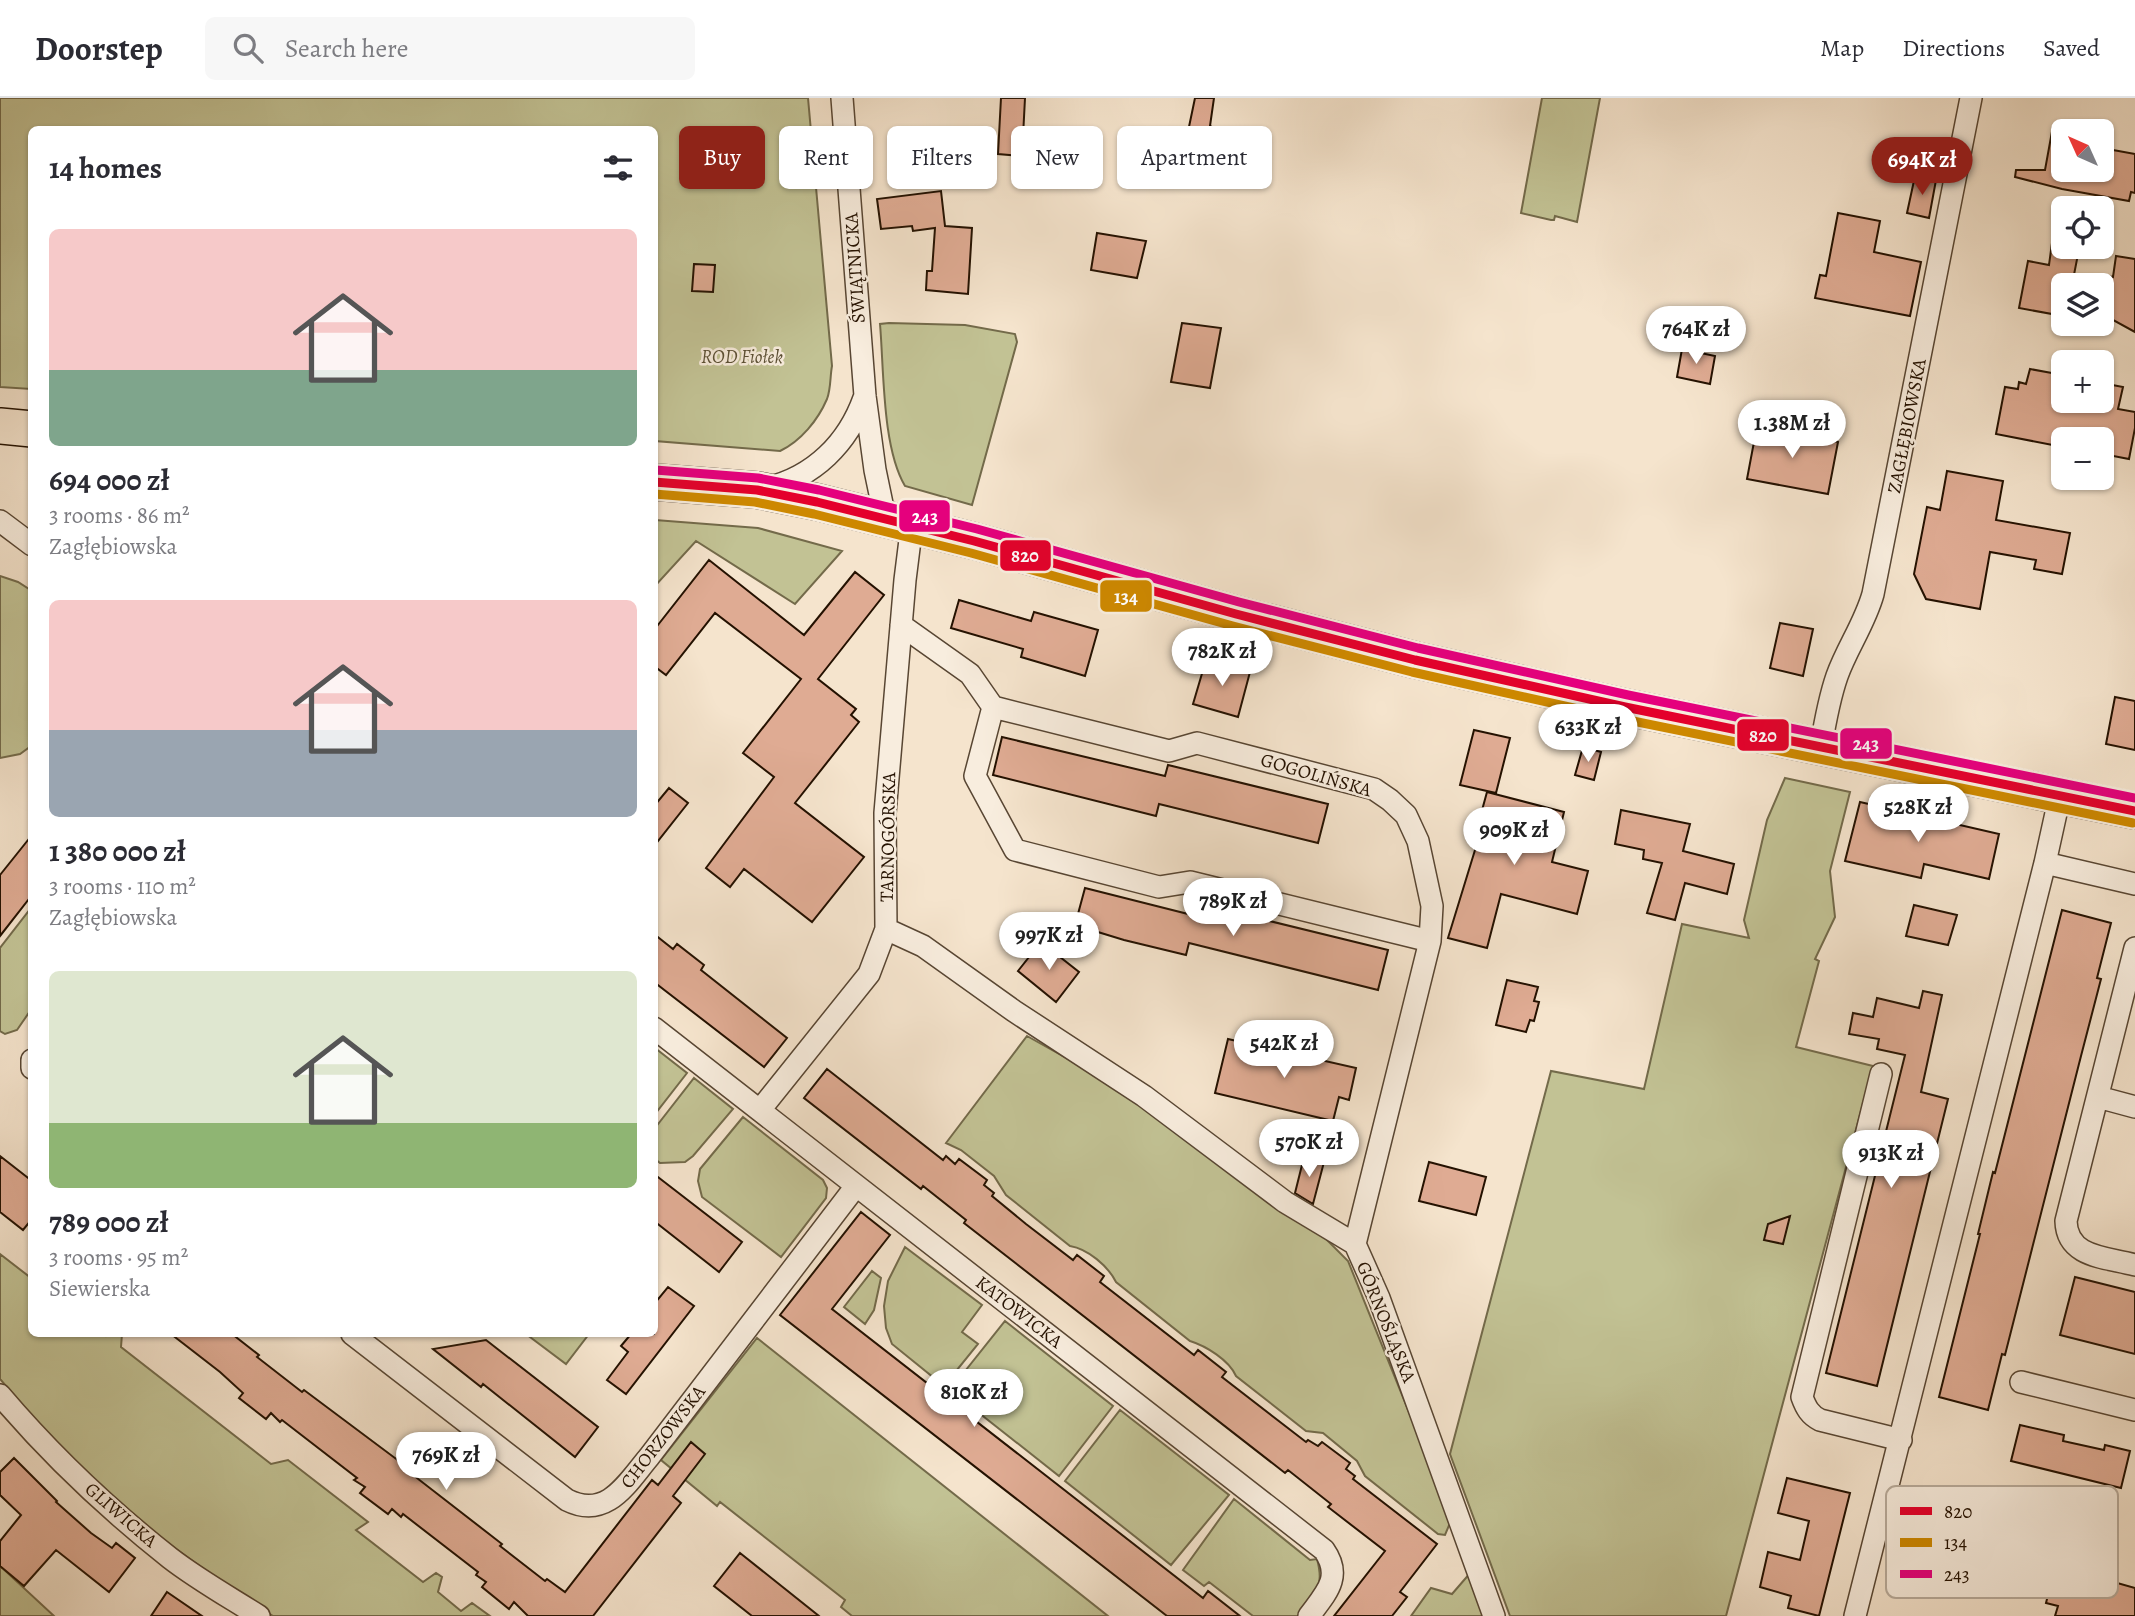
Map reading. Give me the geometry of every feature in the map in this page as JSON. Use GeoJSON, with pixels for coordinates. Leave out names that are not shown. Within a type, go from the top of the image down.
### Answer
{"type":"FeatureCollection","features":[{"type":"Feature","properties":{"kind":"main road"},"geometry":{"type":"LineString","coordinates":[[0,426],[28,429]]}},
{"type":"Feature","properties":{"kind":"main road"},"geometry":{"type":"LineString","coordinates":[[658,482],[757,490],[898,521],[1415,660],[1613,704],[2135,811]]}},
{"type":"Feature","properties":{"kind":"street","name":"ŚWIĄTNICKA"},"geometry":{"type":"LineString","coordinates":[[842,98],[865,396],[875,470],[898,521]]}},
{"type":"Feature","properties":{"kind":"street","name":"ZAGŁĘBIOWSKA"},"geometry":{"type":"LineString","coordinates":[[1821,746],[1826,712],[1838,675],[1873,594],[1971,98]]}},
{"type":"Feature","properties":{"kind":"street","name":"ŚWIĄTNICKA"},"geometry":{"type":"LineString","coordinates":[[757,490],[778,485],[815,467],[844,438],[856,420],[865,396]]}},
{"type":"Feature","properties":{"kind":"street"},"geometry":{"type":"LineString","coordinates":[[0,521],[28,542]]}},
{"type":"Feature","properties":{"kind":"street","name":"TARNOGÓRSKA"},"geometry":{"type":"LineString","coordinates":[[760,1110],[869,974],[886,929],[885,813],[901,625],[898,521]]}},
{"type":"Feature","properties":{"kind":"street"},"geometry":{"type":"LineString","coordinates":[[901,625],[970,674],[993,707],[975,776],[1014,850],[1159,887],[1190,882],[1430,941]]}},
{"type":"Feature","properties":{"kind":"street","name":"GOGOLIŃSKA"},"geometry":{"type":"LineString","coordinates":[[993,707],[1169,751],[1197,743],[1374,789],[1406,815],[1418,841],[1432,906],[1430,941],[1355,1244]]}},
{"type":"Feature","properties":{"kind":"street"},"geometry":{"type":"LineString","coordinates":[[1889,1486],[2060,795]]}},
{"type":"Feature","properties":{"kind":"street"},"geometry":{"type":"LineString","coordinates":[[2045,863],[2135,884]]}},
{"type":"Feature","properties":{"kind":"street","name":"GÓRNOŚLĄSKA"},"geometry":{"type":"LineString","coordinates":[[886,929],[923,946],[1014,1012],[1144,1096],[1233,1160],[1285,1202],[1355,1244],[1379,1298],[1494,1616]]}},
{"type":"Feature","properties":{"kind":"street"},"geometry":{"type":"LineString","coordinates":[[2135,948],[2066,1221],[2069,1240],[2084,1252],[2135,1265]]}},
{"type":"Feature","properties":{"kind":"street","name":"KATOWICKA"},"geometry":{"type":"LineString","coordinates":[[658,1031],[1324,1550],[1332,1561],[1333,1575],[1329,1589],[1309,1616]]}},
{"type":"Feature","properties":{"kind":"street"},"geometry":{"type":"LineString","coordinates":[[1881,1074],[1802,1397],[1805,1408],[1820,1420],[1901,1440]]}},
{"type":"Feature","properties":{"kind":"street"},"geometry":{"type":"LineString","coordinates":[[2098,1097],[2135,1107]]}},
{"type":"Feature","properties":{"kind":"street","name":"CHORZOWSKA"},"geometry":{"type":"LineString","coordinates":[[356,1337],[567,1500],[588,1507],[602,1504],[620,1493],[649,1457],[856,1186]]}},
{"type":"Feature","properties":{"kind":"street"},"geometry":{"type":"LineString","coordinates":[[2021,1381],[2135,1410]]}},
{"type":"Feature","properties":{"kind":"street","name":"GLIWICKA"},"geometry":{"type":"LineString","coordinates":[[0,1395],[48,1449],[125,1521],[171,1559],[259,1616]]}},
{"type":"Feature","properties":{"kind":"street"},"geometry":{"type":"LineString","coordinates":[[1855,1616],[1886,1497]]}},
{"type":"Feature","properties":{"kind":"green space","name":"ROD Fiołek"},"geometry":{"type":"Polygon","coordinates":[[[0,98],[808,98],[811,126],[779,126],[779,189],[816,189],[832,366],[827,399],[819,415],[795,442],[780,451],[658,441],[658,126],[28,126],[28,389],[0,387],[0,98]]]}},
{"type":"Feature","properties":{"kind":"green space"},"geometry":{"type":"Polygon","coordinates":[[[1542,98],[1600,98],[1577,222],[1555,216],[1554,220],[1551,220],[1521,213],[1542,98]]]}},
{"type":"Feature","properties":{"kind":"green space"},"geometry":{"type":"Polygon","coordinates":[[[880,324],[965,325],[1015,334],[1017,342],[972,505],[905,486],[897,470],[885,408],[880,324]]]}},
{"type":"Feature","properties":{"kind":"green space"},"geometry":{"type":"Polygon","coordinates":[[[658,520],[758,528],[842,551],[795,604],[696,541],[658,583],[658,520]]]}},
{"type":"Feature","properties":{"kind":"green space"},"geometry":{"type":"Polygon","coordinates":[[[0,576],[28,588],[28,748],[20,754],[0,758],[0,576]]]}},
{"type":"Feature","properties":{"kind":"green space"},"geometry":{"type":"Polygon","coordinates":[[[1785,778],[1850,792],[1830,871],[1835,917],[1815,959],[1819,961],[1796,1047],[1873,1066],[1726,1616],[1510,1616],[1450,1454],[1551,1071],[1644,1089],[1682,924],[1749,938],[1744,920],[1767,820],[1785,778]]]}},
{"type":"Feature","properties":{"kind":"green space"},"geometry":{"type":"Polygon","coordinates":[[[28,912],[28,1014],[17,1030],[5,1034],[0,1031],[0,948],[28,912]]]}},
{"type":"Feature","properties":{"kind":"green space"},"geometry":{"type":"Polygon","coordinates":[[[1027,1036],[1118,1087],[1326,1239],[1348,1261],[1448,1509],[1450,1523],[1445,1535],[1438,1534],[1365,1476],[1357,1461],[1323,1433],[1306,1431],[1236,1376],[1228,1364],[1216,1354],[1190,1341],[1116,1282],[1097,1259],[1070,1246],[1006,1195],[994,1176],[961,1150],[946,1143],[1027,1036]]]}},
{"type":"Feature","properties":{"kind":"green space"},"geometry":{"type":"Polygon","coordinates":[[[658,1050],[687,1073],[658,1110],[658,1050]]]}},
{"type":"Feature","properties":{"kind":"green space"},"geometry":{"type":"Polygon","coordinates":[[[694,1078],[733,1109],[685,1162],[658,1161],[658,1124],[694,1078]]]}},
{"type":"Feature","properties":{"kind":"green space"},"geometry":{"type":"Polygon","coordinates":[[[743,1117],[823,1180],[827,1188],[826,1198],[781,1257],[702,1197],[698,1181],[700,1169],[743,1117]]]}},
{"type":"Feature","properties":{"kind":"green space"},"geometry":{"type":"Polygon","coordinates":[[[905,1247],[982,1305],[962,1332],[978,1344],[944,1386],[892,1344],[886,1328],[884,1306],[888,1281],[905,1247]]]}},
{"type":"Feature","properties":{"kind":"green space"},"geometry":{"type":"Polygon","coordinates":[[[0,1254],[28,1276],[28,1337],[122,1337],[121,1347],[271,1464],[288,1460],[368,1522],[356,1530],[423,1582],[436,1573],[442,1577],[438,1592],[461,1611],[472,1603],[490,1616],[273,1616],[154,1533],[63,1453],[0,1379],[0,1254]]]}},
{"type":"Feature","properties":{"kind":"green space"},"geometry":{"type":"Polygon","coordinates":[[[872,1271],[881,1278],[874,1310],[865,1324],[844,1307],[872,1271]]]}},
{"type":"Feature","properties":{"kind":"green space"},"geometry":{"type":"Polygon","coordinates":[[[1005,1321],[1113,1406],[1059,1476],[950,1390],[1005,1321]]]}},
{"type":"Feature","properties":{"kind":"green space"},"geometry":{"type":"Polygon","coordinates":[[[530,1337],[587,1337],[566,1364],[530,1337]]]}},
{"type":"Feature","properties":{"kind":"green space"},"geometry":{"type":"Polygon","coordinates":[[[757,1338],[1108,1616],[852,1616],[841,1607],[845,1600],[720,1502],[717,1506],[661,1460],[757,1338]]]}},
{"type":"Feature","properties":{"kind":"green space"},"geometry":{"type":"Polygon","coordinates":[[[1120,1410],[1229,1495],[1171,1565],[1065,1481],[1120,1410]]]}},
{"type":"Feature","properties":{"kind":"green space"},"geometry":{"type":"Polygon","coordinates":[[[1234,1499],[1310,1560],[1317,1559],[1320,1577],[1317,1590],[1298,1616],[1253,1616],[1209,1582],[1204,1586],[1183,1570],[1234,1499]]]}},
{"type":"Feature","properties":{"kind":"green space"},"geometry":{"type":"Polygon","coordinates":[[[0,1566],[54,1616],[0,1616],[0,1566]]]}},
{"type":"Feature","properties":{"kind":"green space"},"geometry":{"type":"Polygon","coordinates":[[[1471,1572],[1485,1616],[1411,1616],[1431,1588],[1452,1594],[1471,1572]]]}},
{"type":"Feature","properties":{"kind":"building"},"geometry":{"type":"Polygon","coordinates":[[[1001,98],[1025,98],[1024,126],[1011,126],[1011,155],[998,154],[1001,98]]]}},
{"type":"Feature","properties":{"kind":"building"},"geometry":{"type":"Polygon","coordinates":[[[1195,98],[1214,98],[1210,126],[1189,126],[1195,98]]]}},
{"type":"Feature","properties":{"kind":"building"},"geometry":{"type":"Polygon","coordinates":[[[2051,137],[2051,182],[2114,182],[2114,150],[2135,154],[2135,193],[2131,192],[2129,201],[2015,177],[2016,170],[2045,170],[2051,137]]]}},
{"type":"Feature","properties":{"kind":"building"},"geometry":{"type":"Polygon","coordinates":[[[1915,176],[1936,180],[1929,218],[1907,213],[1915,176]]]}},
{"type":"Feature","properties":{"kind":"building"},"geometry":{"type":"Polygon","coordinates":[[[941,191],[945,226],[972,228],[968,294],[926,290],[927,271],[932,271],[935,228],[913,231],[912,226],[881,229],[877,199],[941,191]]]}},
{"type":"Feature","properties":{"kind":"building"},"geometry":{"type":"Polygon","coordinates":[[[1838,213],[1880,221],[1874,252],[1921,262],[1910,316],[1815,298],[1820,275],[1826,276],[1838,213]]]}},
{"type":"Feature","properties":{"kind":"building"},"geometry":{"type":"Polygon","coordinates":[[[1097,233],[1146,241],[1137,278],[1091,270],[1097,233]]]}},
{"type":"Feature","properties":{"kind":"building"},"geometry":{"type":"Polygon","coordinates":[[[2051,250],[2051,259],[2077,259],[2074,273],[2051,273],[2051,314],[2019,308],[2028,261],[2049,265],[2051,250]]]}},
{"type":"Feature","properties":{"kind":"building"},"geometry":{"type":"Polygon","coordinates":[[[2116,256],[2135,259],[2135,332],[2114,321],[2116,256]]]}},
{"type":"Feature","properties":{"kind":"building"},"geometry":{"type":"Polygon","coordinates":[[[694,264],[715,265],[713,292],[692,291],[694,264]]]}},
{"type":"Feature","properties":{"kind":"building"},"geometry":{"type":"Polygon","coordinates":[[[1182,323],[1221,328],[1210,388],[1171,382],[1182,323]]]}},
{"type":"Feature","properties":{"kind":"building"},"geometry":{"type":"Polygon","coordinates":[[[1682,349],[1715,356],[1710,384],[1677,377],[1682,349]]]}},
{"type":"Feature","properties":{"kind":"building"},"geometry":{"type":"Polygon","coordinates":[[[2030,369],[2051,373],[2051,413],[2114,413],[2114,385],[2123,387],[2118,409],[2135,412],[2129,459],[2114,456],[2114,427],[2051,427],[2051,445],[1996,434],[2005,387],[2018,389],[2019,382],[2026,384],[2030,369]]]}},
{"type":"Feature","properties":{"kind":"building"},"geometry":{"type":"Polygon","coordinates":[[[1757,426],[1838,442],[1828,494],[1747,479],[1757,426]]]}},
{"type":"Feature","properties":{"kind":"building"},"geometry":{"type":"Polygon","coordinates":[[[1947,471],[2003,481],[1996,520],[2070,533],[2062,574],[2034,569],[2036,560],[1990,552],[1980,609],[1926,599],[1914,574],[1927,507],[1940,510],[1947,471]]]}},
{"type":"Feature","properties":{"kind":"building"},"geometry":{"type":"Polygon","coordinates":[[[709,560],[804,635],[855,572],[884,595],[818,679],[856,709],[851,715],[859,722],[795,803],[864,857],[812,922],[744,869],[730,887],[706,868],[774,777],[743,753],[801,679],[715,613],[666,675],[658,669],[658,625],[709,560]]]}},
{"type":"Feature","properties":{"kind":"building"},"geometry":{"type":"Polygon","coordinates":[[[959,600],[1031,621],[1034,612],[1098,630],[1085,676],[1021,657],[1023,649],[951,628],[959,600]]]}},
{"type":"Feature","properties":{"kind":"building"},"geometry":{"type":"Polygon","coordinates":[[[1780,623],[1813,629],[1803,676],[1770,668],[1780,623]]]}},
{"type":"Feature","properties":{"kind":"building"},"geometry":{"type":"Polygon","coordinates":[[[1206,660],[1250,672],[1238,717],[1193,704],[1206,660]]]}},
{"type":"Feature","properties":{"kind":"building"},"geometry":{"type":"Polygon","coordinates":[[[2115,697],[2135,701],[2135,750],[2106,744],[2115,697]]]}},
{"type":"Feature","properties":{"kind":"building"},"geometry":{"type":"Polygon","coordinates":[[[1474,730],[1510,738],[1496,793],[1460,785],[1474,730]]]}},
{"type":"Feature","properties":{"kind":"building"},"geometry":{"type":"Polygon","coordinates":[[[1002,737],[1165,776],[1168,765],[1328,804],[1318,843],[1159,804],[1156,816],[993,775],[1002,737]]]}},
{"type":"Feature","properties":{"kind":"building"},"geometry":{"type":"Polygon","coordinates":[[[1583,747],[1601,752],[1594,780],[1575,775],[1583,747]]]}},
{"type":"Feature","properties":{"kind":"building"},"geometry":{"type":"Polygon","coordinates":[[[669,788],[688,803],[658,841],[658,801],[669,788]]]}},
{"type":"Feature","properties":{"kind":"building"},"geometry":{"type":"Polygon","coordinates":[[[1487,792],[1564,812],[1552,862],[1588,871],[1577,914],[1501,894],[1487,948],[1448,938],[1479,837],[1475,836],[1487,792]]]}},
{"type":"Feature","properties":{"kind":"building"},"geometry":{"type":"Polygon","coordinates":[[[1860,802],[1999,834],[1989,879],[1924,864],[1921,878],[1845,861],[1860,802]]]}},
{"type":"Feature","properties":{"kind":"building"},"geometry":{"type":"Polygon","coordinates":[[[1621,810],[1690,824],[1683,851],[1734,864],[1727,894],[1685,883],[1675,920],[1647,913],[1662,863],[1643,859],[1644,850],[1615,844],[1621,810]]]}},
{"type":"Feature","properties":{"kind":"building"},"geometry":{"type":"Polygon","coordinates":[[[28,840],[28,900],[0,936],[0,875],[28,840]]]}},
{"type":"Feature","properties":{"kind":"building"},"geometry":{"type":"Polygon","coordinates":[[[1085,888],[1196,916],[1200,904],[1388,950],[1378,990],[1189,943],[1186,955],[1075,925],[1085,888]]]}},
{"type":"Feature","properties":{"kind":"building"},"geometry":{"type":"Polygon","coordinates":[[[1914,905],[1957,915],[1948,945],[1906,936],[1914,905]]]}},
{"type":"Feature","properties":{"kind":"building"},"geometry":{"type":"Polygon","coordinates":[[[2062,910],[2111,923],[2097,978],[2101,979],[2005,1355],[2002,1354],[1988,1410],[1939,1397],[1993,1172],[1995,1173],[2062,910]]]}},
{"type":"Feature","properties":{"kind":"building"},"geometry":{"type":"Polygon","coordinates":[[[658,937],[673,949],[677,944],[704,965],[701,970],[787,1038],[764,1067],[658,985],[658,937]]]}},
{"type":"Feature","properties":{"kind":"building"},"geometry":{"type":"Polygon","coordinates":[[[1041,942],[1079,972],[1056,1002],[1018,971],[1041,942]]]}},
{"type":"Feature","properties":{"kind":"building"},"geometry":{"type":"Polygon","coordinates":[[[1507,980],[1538,987],[1534,1001],[1539,1002],[1534,1021],[1530,1020],[1526,1032],[1496,1025],[1507,980]]]}},
{"type":"Feature","properties":{"kind":"building"},"geometry":{"type":"Polygon","coordinates":[[[1923,991],[1942,995],[1921,1092],[1948,1099],[1877,1386],[1826,1373],[1905,1055],[1877,1049],[1879,1039],[1849,1034],[1853,1013],[1873,1017],[1877,998],[1919,1008],[1923,991]]]}},
{"type":"Feature","properties":{"kind":"building"},"geometry":{"type":"Polygon","coordinates":[[[1228,1039],[1356,1068],[1349,1100],[1339,1097],[1333,1121],[1215,1093],[1228,1039]]]}},
{"type":"Feature","properties":{"kind":"building"},"geometry":{"type":"Polygon","coordinates":[[[827,1069],[943,1160],[946,1156],[955,1164],[959,1159],[987,1180],[984,1185],[994,1193],[992,1196],[1026,1224],[1073,1260],[1077,1255],[1104,1276],[1100,1282],[1194,1355],[1198,1350],[1226,1372],[1222,1377],[1306,1442],[1308,1440],[1318,1446],[1322,1442],[1350,1463],[1346,1469],[1355,1476],[1353,1479],[1437,1544],[1400,1592],[1407,1597],[1392,1616],[1334,1616],[1385,1551],[1328,1507],[1331,1504],[1288,1470],[1285,1473],[964,1223],[966,1220],[923,1186],[921,1189],[804,1098],[827,1069]]]}},
{"type":"Feature","properties":{"kind":"building"},"geometry":{"type":"Polygon","coordinates":[[[0,1156],[28,1178],[28,1224],[23,1230],[0,1212],[0,1156]]]}},
{"type":"Feature","properties":{"kind":"building"},"geometry":{"type":"Polygon","coordinates":[[[1304,1157],[1324,1162],[1313,1204],[1295,1193],[1304,1157]]]}},
{"type":"Feature","properties":{"kind":"building"},"geometry":{"type":"Polygon","coordinates":[[[1429,1162],[1486,1177],[1476,1215],[1419,1201],[1429,1162]]]}},
{"type":"Feature","properties":{"kind":"building"},"geometry":{"type":"Polygon","coordinates":[[[658,1177],[742,1242],[719,1272],[658,1224],[658,1177]]]}},
{"type":"Feature","properties":{"kind":"building"},"geometry":{"type":"Polygon","coordinates":[[[861,1212],[890,1235],[832,1309],[1203,1598],[1208,1591],[1240,1616],[1167,1616],[780,1315],[861,1212]]]}},
{"type":"Feature","properties":{"kind":"building"},"geometry":{"type":"Polygon","coordinates":[[[1790,1216],[1783,1244],[1764,1240],[1768,1224],[1790,1216]]]}},
{"type":"Feature","properties":{"kind":"building"},"geometry":{"type":"Polygon","coordinates":[[[2075,1277],[2135,1292],[2135,1354],[2060,1335],[2075,1277]]]}},
{"type":"Feature","properties":{"kind":"building"},"geometry":{"type":"Polygon","coordinates":[[[668,1287],[694,1306],[626,1394],[607,1380],[628,1352],[621,1346],[628,1337],[658,1337],[658,1299],[668,1287]]]}},
{"type":"Feature","properties":{"kind":"building"},"geometry":{"type":"Polygon","coordinates":[[[175,1337],[236,1337],[302,1392],[304,1390],[415,1473],[413,1475],[545,1581],[547,1579],[565,1592],[652,1480],[658,1485],[691,1442],[705,1454],[673,1496],[681,1503],[593,1616],[528,1616],[514,1602],[509,1609],[482,1587],[486,1582],[476,1575],[478,1572],[403,1514],[401,1517],[392,1509],[388,1514],[360,1493],[365,1487],[354,1480],[357,1478],[282,1420],[280,1422],[271,1413],[266,1419],[239,1398],[243,1393],[175,1337]]]}},
{"type":"Feature","properties":{"kind":"building"},"geometry":{"type":"Polygon","coordinates":[[[486,1340],[598,1427],[575,1457],[483,1384],[481,1387],[433,1349],[486,1340]]]}},
{"type":"Feature","properties":{"kind":"building"},"geometry":{"type":"Polygon","coordinates":[[[2020,1425],[2064,1435],[2063,1441],[2104,1450],[2105,1445],[2130,1451],[2121,1488],[2011,1461],[2020,1425]]]}},
{"type":"Feature","properties":{"kind":"building"},"geometry":{"type":"Polygon","coordinates":[[[14,1458],[56,1502],[91,1533],[112,1548],[116,1543],[135,1558],[109,1592],[56,1550],[24,1586],[0,1566],[0,1541],[21,1515],[0,1495],[0,1472],[14,1458]]]}},
{"type":"Feature","properties":{"kind":"building"},"geometry":{"type":"Polygon","coordinates":[[[1787,1478],[1850,1493],[1819,1616],[1788,1608],[1791,1596],[1760,1587],[1768,1552],[1800,1560],[1809,1521],[1778,1513],[1787,1478]]]}},
{"type":"Feature","properties":{"kind":"building"},"geometry":{"type":"Polygon","coordinates":[[[740,1553],[819,1616],[752,1616],[714,1586],[740,1553]]]}},
{"type":"Feature","properties":{"kind":"building"},"geometry":{"type":"Polygon","coordinates":[[[2118,1583],[2135,1588],[2135,1616],[2055,1616],[2058,1606],[2046,1603],[2047,1598],[2118,1598],[2118,1583]]]}},
{"type":"Feature","properties":{"kind":"building"},"geometry":{"type":"Polygon","coordinates":[[[167,1592],[202,1616],[151,1616],[167,1592]]]}},
{"type":"Feature","properties":{"kind":"transit line","name":"243"},"geometry":{"type":"LineString","coordinates":[[658,470],[758,478],[819,490],[977,529],[1239,602],[1418,648],[1628,695],[2135,798]]}},
{"type":"Feature","properties":{"kind":"transit line","name":"820"},"geometry":{"type":"LineString","coordinates":[[658,482],[757,490],[817,502],[974,541],[1236,614],[1415,660],[1625,707],[2135,811]]}},
{"type":"Feature","properties":{"kind":"transit line","name":"134"},"geometry":{"type":"LineString","coordinates":[[658,494],[755,502],[814,514],[971,553],[1233,626],[1412,672],[1623,719],[2133,823]]}}]}
